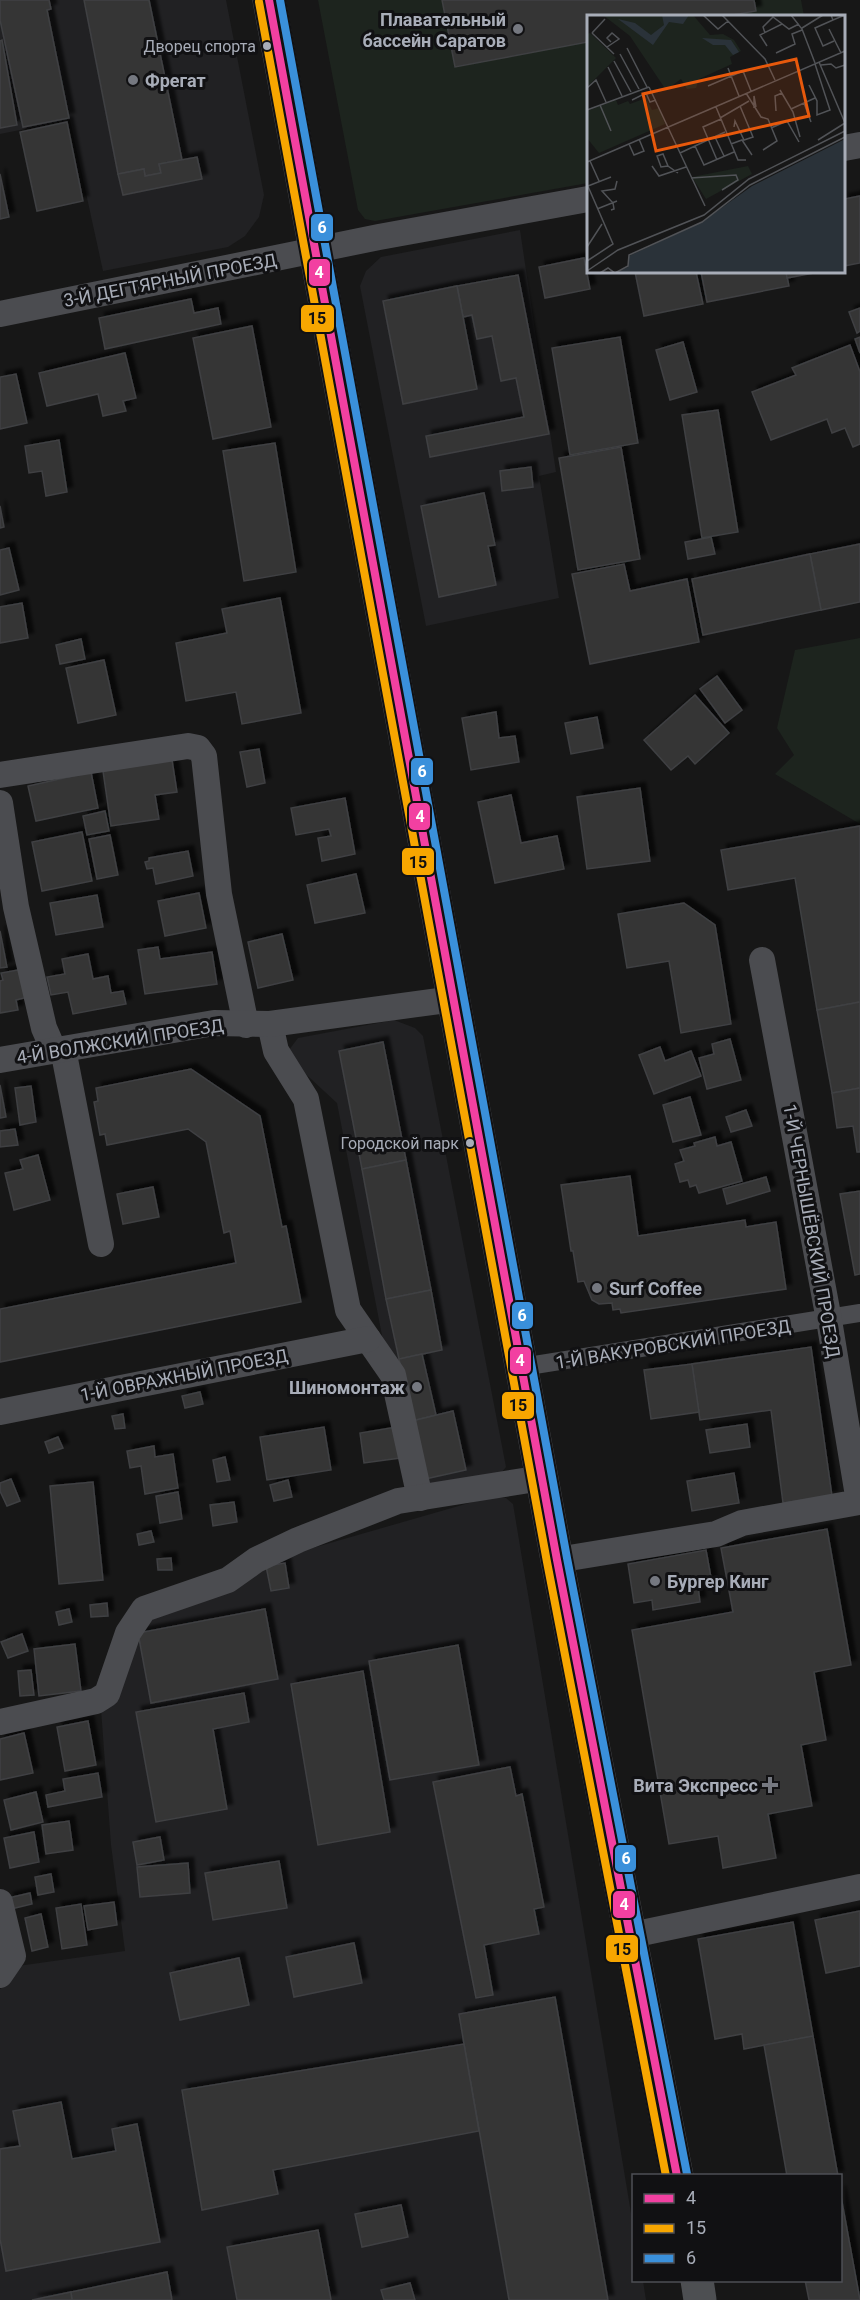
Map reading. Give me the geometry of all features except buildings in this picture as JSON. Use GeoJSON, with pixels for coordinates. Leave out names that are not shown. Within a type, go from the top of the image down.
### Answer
{"type":"FeatureCollection","features":[{"type":"Feature","properties":{"kind":"main road"},"geometry":{"type":"LineString","coordinates":[[269,0],[542,1478],[677,2174]]}},
{"type":"Feature","properties":{"kind":"main road"},"geometry":{"type":"LineString","coordinates":[[697,2282],[700,2300]]}},
{"type":"Feature","properties":{"kind":"street"},"geometry":{"type":"LineString","coordinates":[[845,148],[860,144]]}},
{"type":"Feature","properties":{"kind":"street","name":"3-Й ДЕГТЯРНЫЙ ПРОЕЗД"},"geometry":{"type":"LineString","coordinates":[[0,314],[315,250],[587,199]]}},
{"type":"Feature","properties":{"kind":"street"},"geometry":{"type":"LineString","coordinates":[[0,775],[188,747],[198,748],[204,756],[219,894],[258,1025],[306,1099],[348,1310],[393,1375],[420,1497]]}},
{"type":"Feature","properties":{"kind":"street"},"geometry":{"type":"LineString","coordinates":[[0,803],[7,894],[44,1028],[58,1050],[101,1244]]}},
{"type":"Feature","properties":{"kind":"street","name":"1-Й ЧЕРНЫШЁВСКИЙ ПРОЕЗД"},"geometry":{"type":"LineString","coordinates":[[762,960],[829,1320],[859,1502]]}},
{"type":"Feature","properties":{"kind":"street","name":"4-Й ВОЛЖСКИЙ ПРОЕЗД"},"geometry":{"type":"LineString","coordinates":[[0,1060],[214,1023],[258,1025],[453,999]]}},
{"type":"Feature","properties":{"kind":"street","name":"1-Й ВАКУРОВСКИЙ ПРОЕЗД"},"geometry":{"type":"LineString","coordinates":[[522,1367],[829,1320],[860,1313]]}},
{"type":"Feature","properties":{"kind":"street","name":"1-Й ОВРАЖНЫЙ ПРОЕЗД"},"geometry":{"type":"LineString","coordinates":[[0,1412],[368,1339]]}},
{"type":"Feature","properties":{"kind":"street"},"geometry":{"type":"LineString","coordinates":[[0,1722],[96,1701],[107,1694],[128,1634],[144,1609],[228,1580],[256,1560],[298,1540],[398,1501],[542,1478]]}},
{"type":"Feature","properties":{"kind":"street"},"geometry":{"type":"LineString","coordinates":[[558,1560],[716,1534],[742,1523],[859,1502]]}},
{"type":"Feature","properties":{"kind":"street"},"geometry":{"type":"LineString","coordinates":[[632,1935],[860,1887]]}},
{"type":"Feature","properties":{"kind":"street"},"geometry":{"type":"LineString","coordinates":[[0,1902],[13,1956],[0,1976]]}},
{"type":"Feature","properties":{"kind":"shaded area"},"geometry":{"type":"Polygon","coordinates":[[[0,0],[226,0],[264,195],[259,217],[245,236],[228,247],[103,271],[70,120],[0,134],[0,0]]]}},
{"type":"Feature","properties":{"kind":"shaded area"},"geometry":{"type":"Polygon","coordinates":[[[318,0],[801,0],[804,15],[587,15],[587,183],[375,221],[365,219],[358,210],[318,0]]]}},
{"type":"Feature","properties":{"kind":"shaded area"},"geometry":{"type":"Polygon","coordinates":[[[520,230],[556,472],[539,476],[559,598],[426,626],[360,286],[366,271],[381,257],[520,230]]]}},
{"type":"Feature","properties":{"kind":"shaded area"},"geometry":{"type":"Polygon","coordinates":[[[860,638],[860,824],[775,774],[794,755],[777,728],[795,650],[860,638]]]}},
{"type":"Feature","properties":{"kind":"shaded area"},"geometry":{"type":"Polygon","coordinates":[[[394,1020],[415,1028],[423,1036],[506,1467],[501,1473],[428,1487],[385,1351],[337,1103],[297,1066],[289,1050],[298,1038],[394,1020]]]}},
{"type":"Feature","properties":{"kind":"shaded area"},"geometry":{"type":"Polygon","coordinates":[[[497,1497],[506,1498],[513,1504],[632,2219],[632,2282],[643,2282],[646,2300],[0,2300],[0,1989],[10,1982],[18,1966],[125,1951],[111,1845],[101,1709],[146,1616],[264,1562],[497,1497]]]}},
{"type":"Feature","properties":{"kind":"transit line","name":"4"},"geometry":{"type":"LineString","coordinates":[[269,0],[557,1560],[677,2174]]}},
{"type":"Feature","properties":{"kind":"transit line","name":"6"},"geometry":{"type":"LineString","coordinates":[[280,0],[567,1558],[687,2174]]}},
{"type":"Feature","properties":{"kind":"transit line","name":"15"},"geometry":{"type":"LineString","coordinates":[[259,2],[547,1562],[666,2174]]}},
{"type":"Feature","properties":{"kind":"place","name":"Плавательный бассейн Саратов"},"geometry":{"type":"Point","coordinates":[518,29]}},
{"type":"Feature","properties":{"kind":"place","name":"Дворец спорта"},"geometry":{"type":"Point","coordinates":[267,46]}},
{"type":"Feature","properties":{"kind":"place","name":"Фрегат"},"geometry":{"type":"Point","coordinates":[133,80]}},
{"type":"Feature","properties":{"kind":"place","name":"Городской парк"},"geometry":{"type":"Point","coordinates":[470,1143]}},
{"type":"Feature","properties":{"kind":"place","name":"Surf Coffee"},"geometry":{"type":"Point","coordinates":[597,1288]}},
{"type":"Feature","properties":{"kind":"place","name":"Шиномонтаж"},"geometry":{"type":"Point","coordinates":[417,1387]}},
{"type":"Feature","properties":{"kind":"place","name":"Бургер Кинг"},"geometry":{"type":"Point","coordinates":[655,1581]}},
{"type":"Feature","properties":{"kind":"place","name":"Вита Экспресс"},"geometry":{"type":"Point","coordinates":[770,1785]}}]}
